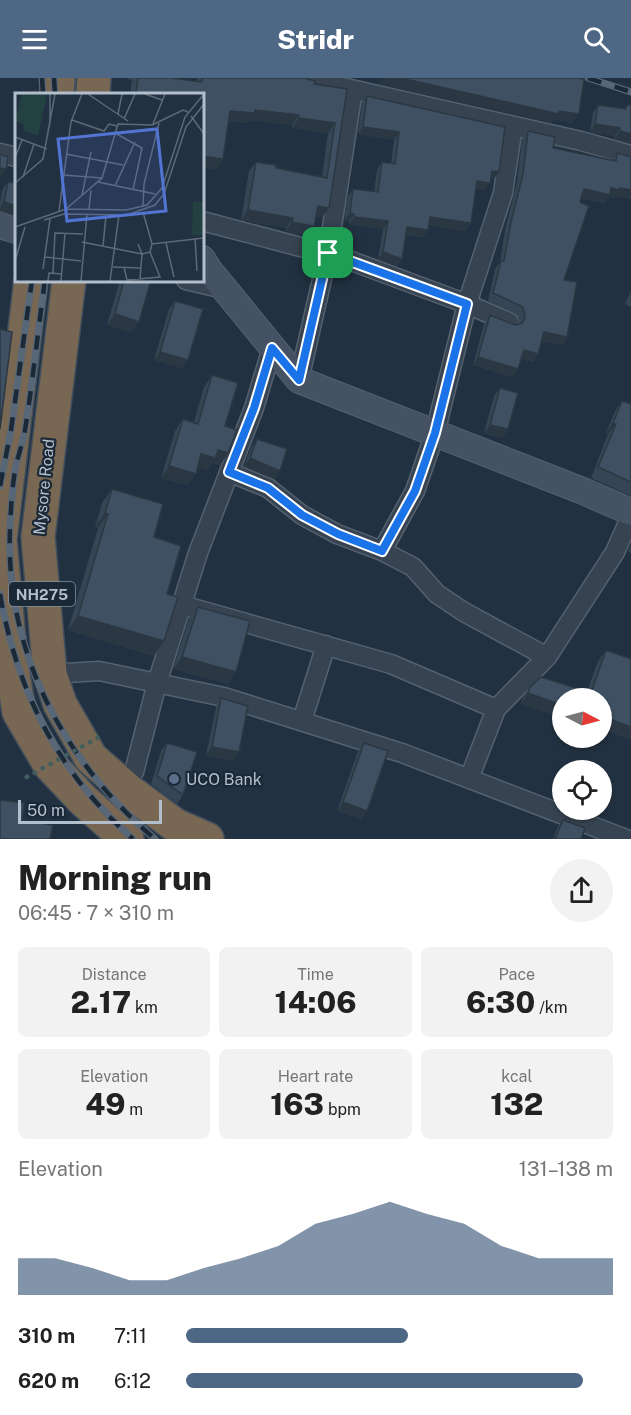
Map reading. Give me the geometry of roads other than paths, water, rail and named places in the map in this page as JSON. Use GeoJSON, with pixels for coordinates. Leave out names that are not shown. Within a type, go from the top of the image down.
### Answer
{"type":"FeatureCollection","features":[{"type":"Feature","properties":{"kind":"highway"},"geometry":{"type":"LineString","coordinates":[[57,93],[58,78]]}},
{"type":"Feature","properties":{"kind":"highway","name":"NH275"},"geometry":{"type":"LineString","coordinates":[[31,282],[10,377],[0,540],[5,663],[19,712],[50,765],[83,800],[127,839]]}},
{"type":"Feature","properties":{"kind":"highway","name":"Mysore Road"},"geometry":{"type":"LineString","coordinates":[[69,282],[38,537],[50,674],[60,704],[91,758],[129,791],[175,825],[207,839]]}},
{"type":"Feature","properties":{"kind":"street"},"geometry":{"type":"LineString","coordinates":[[302,78],[581,141],[631,155]]}},
{"type":"Feature","properties":{"kind":"street"},"geometry":{"type":"LineString","coordinates":[[299,380],[328,253],[353,90]]}},
{"type":"Feature","properties":{"kind":"street"},"geometry":{"type":"LineString","coordinates":[[382,551],[415,491],[435,433],[467,304],[503,193],[513,126]]}},
{"type":"Feature","properties":{"kind":"street"},"geometry":{"type":"LineString","coordinates":[[0,153],[15,157]]}},
{"type":"Feature","properties":{"kind":"street"},"geometry":{"type":"LineString","coordinates":[[204,222],[328,253],[467,304],[508,322]]}},
{"type":"Feature","properties":{"kind":"street"},"geometry":{"type":"LineString","coordinates":[[0,225],[15,230]]}},
{"type":"Feature","properties":{"kind":"street"},"geometry":{"type":"LineString","coordinates":[[204,262],[299,380],[583,491],[631,514],[615,552],[548,657],[496,709],[469,779]]}},
{"type":"Feature","properties":{"kind":"street"},"geometry":{"type":"LineString","coordinates":[[194,282],[224,289]]}},
{"type":"Feature","properties":{"kind":"street"},"geometry":{"type":"LineString","coordinates":[[134,772],[157,683],[198,553],[254,408],[272,348]]}},
{"type":"Feature","properties":{"kind":"street"},"geometry":{"type":"LineString","coordinates":[[229,472],[268,488],[302,515],[328,530],[382,551],[413,567],[437,594],[464,612],[548,657]]}},
{"type":"Feature","properties":{"kind":"street"},"geometry":{"type":"LineString","coordinates":[[182,605],[391,664],[496,709]]}},
{"type":"Feature","properties":{"kind":"street"},"geometry":{"type":"LineString","coordinates":[[302,721],[326,645]]}},
{"type":"Feature","properties":{"kind":"street"},"geometry":{"type":"LineString","coordinates":[[50,674],[99,671],[224,697],[402,753],[626,839]]}},
{"type":"Feature","properties":{"kind":"railway"},"geometry":{"type":"LineString","coordinates":[[42,78],[43,93]]}},
{"type":"Feature","properties":{"kind":"railway"},"geometry":{"type":"LineString","coordinates":[[54,78],[55,93]]}},
{"type":"Feature","properties":{"kind":"railway"},"geometry":{"type":"LineString","coordinates":[[588,78],[631,92]]}},
{"type":"Feature","properties":{"kind":"railway"},"geometry":{"type":"LineString","coordinates":[[0,486],[11,430],[32,282]]}},
{"type":"Feature","properties":{"kind":"railway"},"geometry":{"type":"LineString","coordinates":[[45,282],[28,411],[16,465],[12,497],[11,574],[18,618],[29,660],[46,701],[67,739],[93,775],[122,808],[155,839]]}},
{"type":"Feature","properties":{"kind":"railway"},"geometry":{"type":"LineString","coordinates":[[0,594],[17,664],[45,728],[62,758],[83,787],[106,814],[133,839]]}},
{"type":"Feature","properties":{"kind":"place","name":"UCO Bank"},"geometry":{"type":"Point","coordinates":[174,779]}}]}
